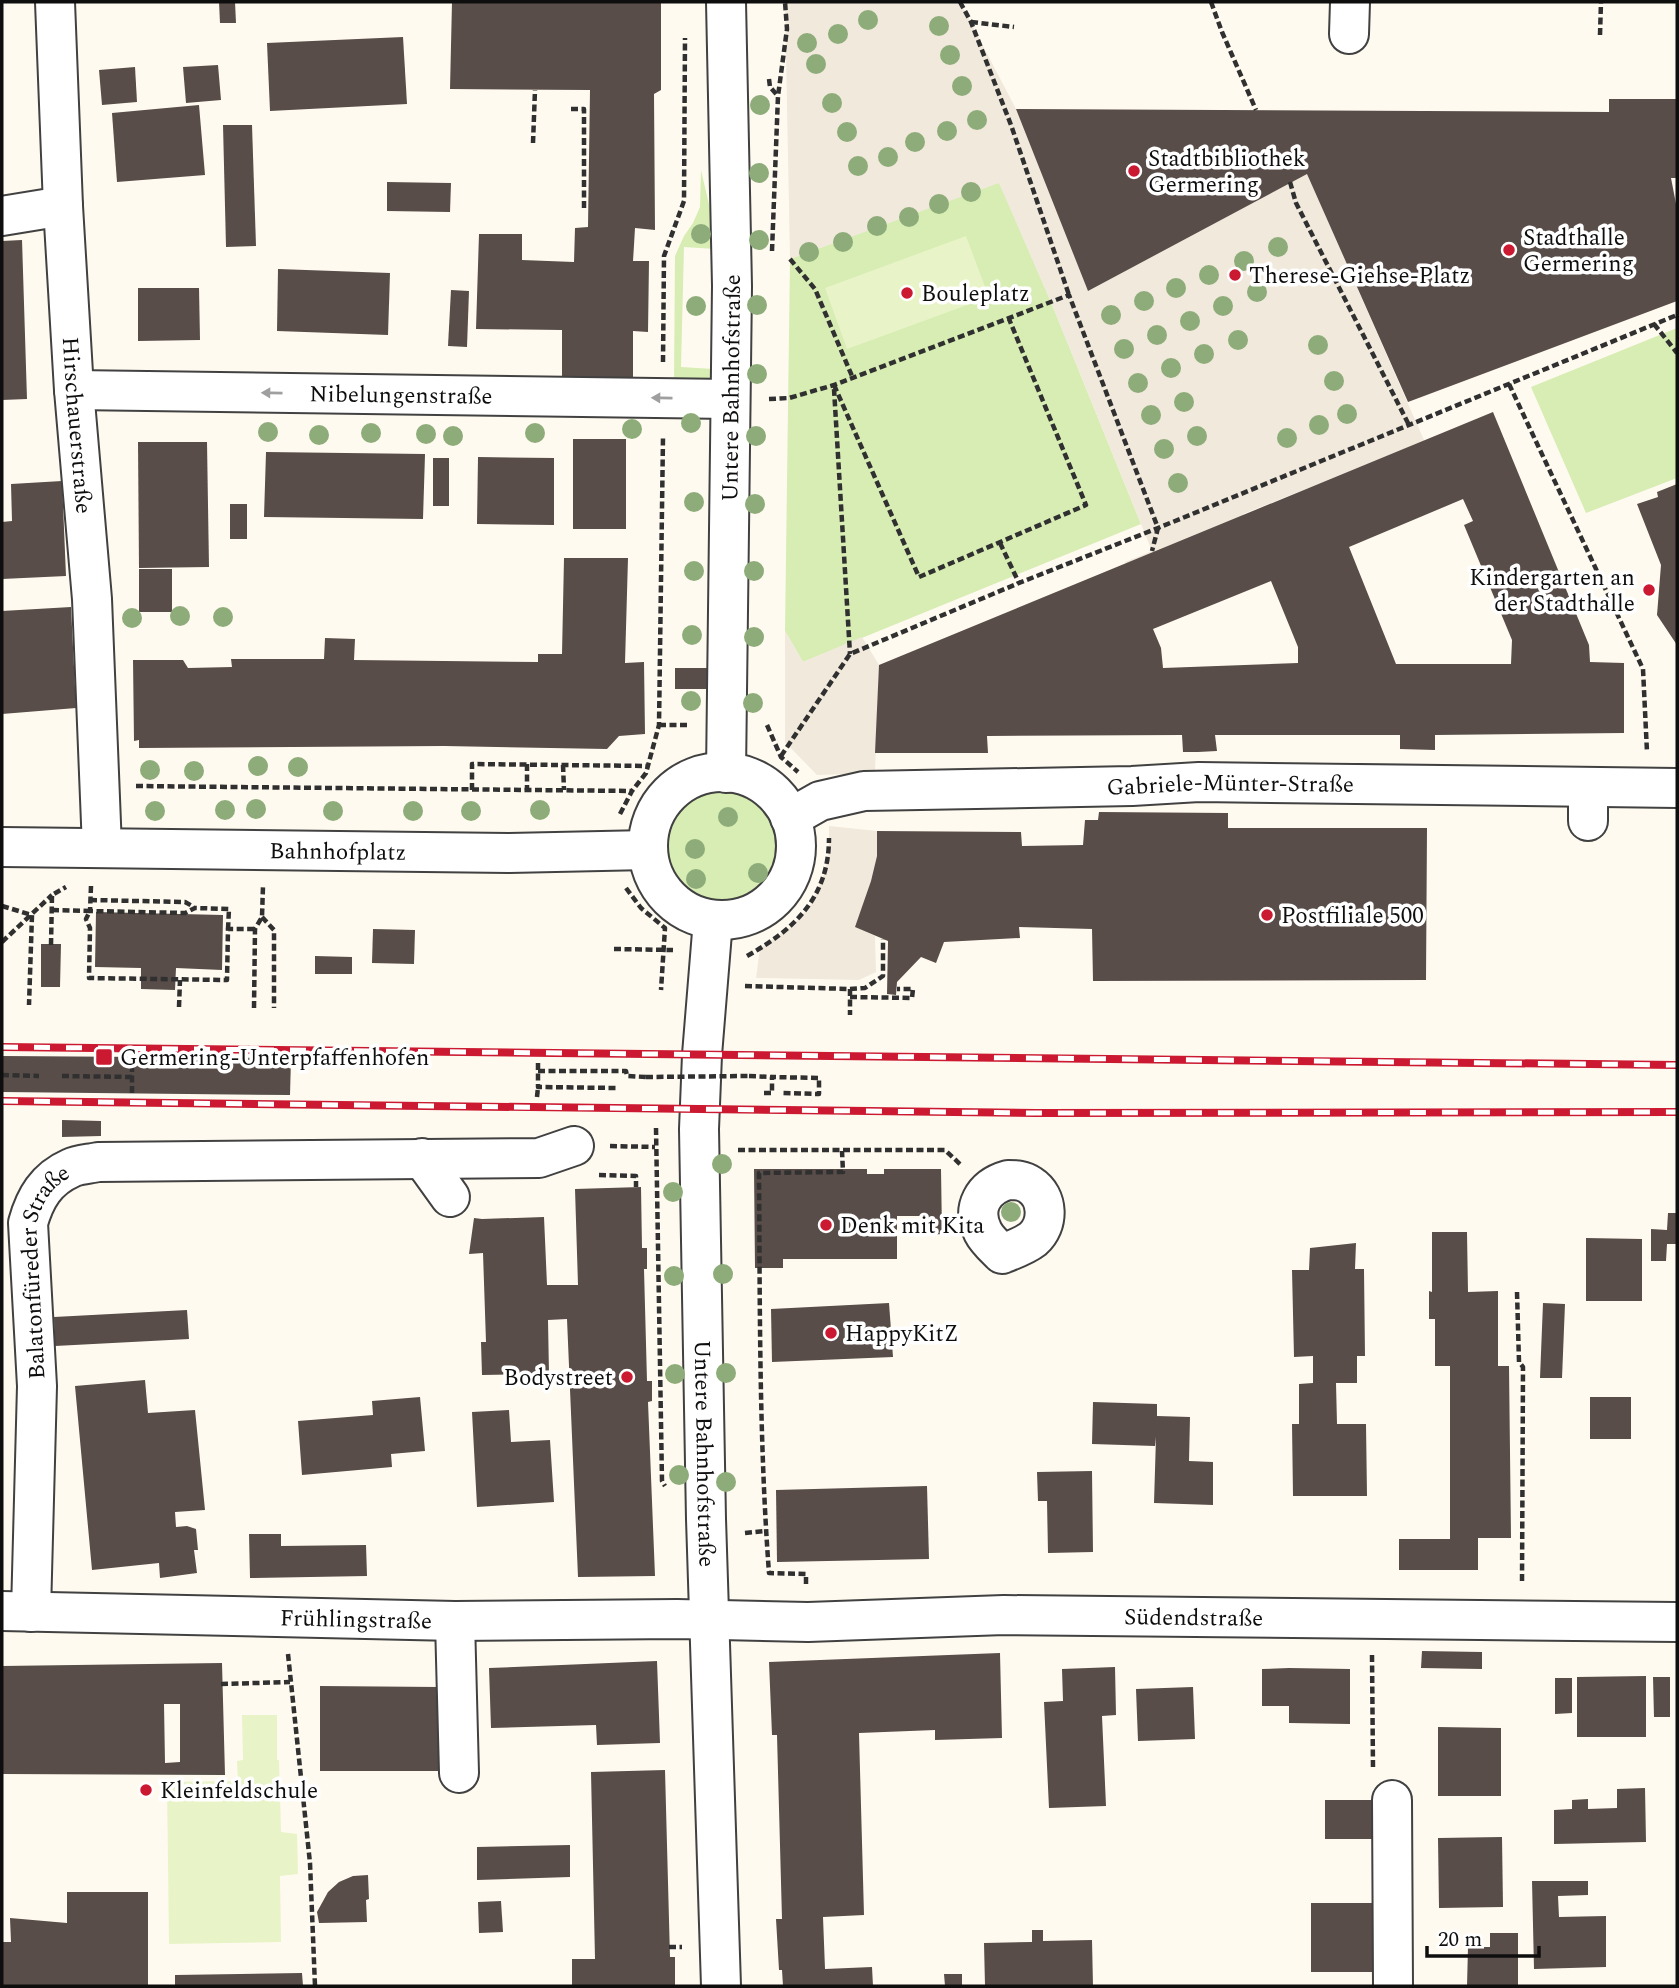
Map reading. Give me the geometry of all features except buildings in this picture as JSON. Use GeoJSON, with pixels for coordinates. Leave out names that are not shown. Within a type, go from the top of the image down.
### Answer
{"type":"FeatureCollection","features":[{"type":"Feature","properties":{"kind":"street","name":"Hirschauerstraße"},"geometry":{"type":"LineString","coordinates":[[55,2],[74,390],[69,458],[92,599],[101,769],[98,872]]}},
{"type":"Feature","properties":{"kind":"street","name":"Untere Bahnhofstraße"},"geometry":{"type":"LineString","coordinates":[[726,2],[732,286],[726,773]]}},
{"type":"Feature","properties":{"kind":"street"},"geometry":{"type":"LineString","coordinates":[[2,216],[63,206]]}},
{"type":"Feature","properties":{"kind":"street","name":"Nibelungenstraße"},"geometry":{"type":"LineString","coordinates":[[74,390],[730,400]]}},
{"type":"Feature","properties":{"kind":"street"},"geometry":{"type":"LineString","coordinates":[[726,773],[747,777],[766,786],[781,802],[790,818],[796,842],[794,863],[786,883],[774,899],[756,912],[736,919],[713,920],[694,915],[669,897],[652,871],[648,850],[650,826],[661,804],[679,786],[701,775],[726,773]]}},
{"type":"Feature","properties":{"kind":"street","name":"Gabriele-Münter-Straße"},"geometry":{"type":"LineString","coordinates":[[790,818],[820,801],[864,791],[1132,786],[1199,782],[1588,804],[1663,788]]}},
{"type":"Feature","properties":{"kind":"street","name":"Bahnhofplatz"},"geometry":{"type":"LineString","coordinates":[[10,895],[15,847],[98,872],[509,853],[648,850]]}},
{"type":"Feature","properties":{"kind":"street","name":"Untere Bahnhofstraße"},"geometry":{"type":"LineString","coordinates":[[713,920],[699,1129],[706,1519],[721,1986]]}},
{"type":"Feature","properties":{"kind":"street","name":"Balatonfüreder Straße"},"geometry":{"type":"LineString","coordinates":[[17,1611],[37,1386],[28,1223],[34,1202],[51,1180],[72,1167],[98,1162],[539,1158],[574,1146]]}},
{"type":"Feature","properties":{"kind":"street"},"geometry":{"type":"LineString","coordinates":[[422,1158],[450,1197]]}},
{"type":"Feature","properties":{"kind":"street","name":"Frühlingstraße"},"geometry":{"type":"LineString","coordinates":[[17,1611],[455,1621],[711,1619]]}},
{"type":"Feature","properties":{"kind":"street","name":"Südendstraße"},"geometry":{"type":"LineString","coordinates":[[711,1619],[808,1622],[1004,1615],[1677,1622]]}},
{"type":"Feature","properties":{"kind":"street"},"geometry":{"type":"LineString","coordinates":[[455,1621],[459,1773]]}},
{"type":"Feature","properties":{"kind":"street"},"geometry":{"type":"LineString","coordinates":[[1392,1800],[1393,1986]]}},
{"type":"Feature","properties":{"kind":"path"},"geometry":{"type":"LineString","coordinates":[[778,96],[787,29],[785,2]]}},
{"type":"Feature","properties":{"kind":"path"},"geometry":{"type":"LineString","coordinates":[[960,2],[971,22],[1011,125],[1069,295],[1158,528],[1152,551]]}},
{"type":"Feature","properties":{"kind":"path"},"geometry":{"type":"LineString","coordinates":[[1211,2],[1256,110]]}},
{"type":"Feature","properties":{"kind":"path"},"geometry":{"type":"LineString","coordinates":[[1600,35],[1601,2]]}},
{"type":"Feature","properties":{"kind":"path"},"geometry":{"type":"LineString","coordinates":[[971,22],[1014,27]]}},
{"type":"Feature","properties":{"kind":"path"},"geometry":{"type":"LineString","coordinates":[[533,143],[535,90]]}},
{"type":"Feature","properties":{"kind":"path"},"geometry":{"type":"LineString","coordinates":[[570,109],[584,109],[584,208]]}},
{"type":"Feature","properties":{"kind":"path"},"geometry":{"type":"LineString","coordinates":[[1290,182],[1296,203],[1409,425]]}},
{"type":"Feature","properties":{"kind":"path"},"geometry":{"type":"LineString","coordinates":[[790,259],[815,289],[852,376]]}},
{"type":"Feature","properties":{"kind":"path"},"geometry":{"type":"LineString","coordinates":[[730,400],[789,398],[834,385],[1069,295]]}},
{"type":"Feature","properties":{"kind":"path"},"geometry":{"type":"LineString","coordinates":[[781,757],[850,654],[1677,315]]}},
{"type":"Feature","properties":{"kind":"path"},"geometry":{"type":"LineString","coordinates":[[834,385],[919,577],[1086,505],[1009,319]]}},
{"type":"Feature","properties":{"kind":"path"},"geometry":{"type":"LineString","coordinates":[[1654,324],[1677,353]]}},
{"type":"Feature","properties":{"kind":"path"},"geometry":{"type":"LineString","coordinates":[[1509,384],[1643,669],[1663,788]]}},
{"type":"Feature","properties":{"kind":"path"},"geometry":{"type":"LineString","coordinates":[[834,385],[850,654]]}},
{"type":"Feature","properties":{"kind":"path"},"geometry":{"type":"LineString","coordinates":[[1000,543],[1019,583]]}},
{"type":"Feature","properties":{"kind":"path"},"geometry":{"type":"LineString","coordinates":[[619,819],[632,791],[646,773],[659,725],[699,724]]}},
{"type":"Feature","properties":{"kind":"path"},"geometry":{"type":"LineString","coordinates":[[766,725],[781,757],[805,778]]}},
{"type":"Feature","properties":{"kind":"path"},"geometry":{"type":"LineString","coordinates":[[472,790],[472,764],[648,766]]}},
{"type":"Feature","properties":{"kind":"path"},"geometry":{"type":"LineString","coordinates":[[527,764],[527,790]]}},
{"type":"Feature","properties":{"kind":"path"},"geometry":{"type":"LineString","coordinates":[[563,765],[564,790]]}},
{"type":"Feature","properties":{"kind":"path"},"geometry":{"type":"LineString","coordinates":[[101,769],[472,790],[632,791]]}},
{"type":"Feature","properties":{"kind":"path"},"geometry":{"type":"LineString","coordinates":[[742,958],[777,938],[811,905],[824,874],[829,851],[829,826]]}},
{"type":"Feature","properties":{"kind":"path"},"geometry":{"type":"LineString","coordinates":[[81,883],[98,872]]}},
{"type":"Feature","properties":{"kind":"path"},"geometry":{"type":"LineString","coordinates":[[52,910],[90,911],[185,912],[195,908],[229,909],[227,981],[89,978],[90,928],[86,919],[90,911],[90,900],[98,872]]}},
{"type":"Feature","properties":{"kind":"path"},"geometry":{"type":"LineString","coordinates":[[2,942],[52,895],[71,883]]}},
{"type":"Feature","properties":{"kind":"path"},"geometry":{"type":"LineString","coordinates":[[626,889],[641,908],[665,928],[662,990]]}},
{"type":"Feature","properties":{"kind":"path"},"geometry":{"type":"LineString","coordinates":[[254,1008],[255,929],[262,916],[263,893]]}},
{"type":"Feature","properties":{"kind":"path"},"geometry":{"type":"LineString","coordinates":[[2,906],[10,895],[32,915],[29,1005]]}},
{"type":"Feature","properties":{"kind":"path"},"geometry":{"type":"LineString","coordinates":[[51,945],[52,895]]}},
{"type":"Feature","properties":{"kind":"path"},"geometry":{"type":"LineString","coordinates":[[90,900],[185,902],[195,908]]}},
{"type":"Feature","properties":{"kind":"path"},"geometry":{"type":"LineString","coordinates":[[262,916],[274,930],[274,1008]]}},
{"type":"Feature","properties":{"kind":"path"},"geometry":{"type":"LineString","coordinates":[[228,929],[255,929]]}},
{"type":"Feature","properties":{"kind":"path"},"geometry":{"type":"LineString","coordinates":[[740,986],[865,988],[883,976],[883,939]]}},
{"type":"Feature","properties":{"kind":"path"},"geometry":{"type":"LineString","coordinates":[[614,950],[664,949]]}},
{"type":"Feature","properties":{"kind":"path"},"geometry":{"type":"LineString","coordinates":[[179,1007],[180,979]]}},
{"type":"Feature","properties":{"kind":"path"},"geometry":{"type":"LineString","coordinates":[[850,989],[850,1015]]}},
{"type":"Feature","properties":{"kind":"path"},"geometry":{"type":"LineString","coordinates":[[850,997],[912,998],[914,989],[897,989]]}},
{"type":"Feature","properties":{"kind":"path"},"geometry":{"type":"LineString","coordinates":[[132,1058],[132,1093]]}},
{"type":"Feature","properties":{"kind":"path"},"geometry":{"type":"LineString","coordinates":[[537,1097],[538,1063]]}},
{"type":"Feature","properties":{"kind":"path"},"geometry":{"type":"LineString","coordinates":[[538,1071],[626,1071],[627,1076],[646,1077],[819,1078],[819,1094],[781,1093]]}},
{"type":"Feature","properties":{"kind":"path"},"geometry":{"type":"LineString","coordinates":[[2,1075],[39,1076]]}},
{"type":"Feature","properties":{"kind":"path"},"geometry":{"type":"LineString","coordinates":[[62,1076],[132,1077]]}},
{"type":"Feature","properties":{"kind":"path"},"geometry":{"type":"LineString","coordinates":[[764,1093],[772,1093],[772,1077]]}},
{"type":"Feature","properties":{"kind":"path"},"geometry":{"type":"LineString","coordinates":[[538,1087],[616,1088]]}},
{"type":"Feature","properties":{"kind":"path"},"geometry":{"type":"LineString","coordinates":[[656,1128],[662,1481]]}},
{"type":"Feature","properties":{"kind":"path"},"geometry":{"type":"LineString","coordinates":[[630,1146],[655,1147]]}},
{"type":"Feature","properties":{"kind":"path"},"geometry":{"type":"LineString","coordinates":[[735,1150],[945,1150]]}},
{"type":"Feature","properties":{"kind":"path"},"geometry":{"type":"LineString","coordinates":[[766,1580],[769,1573],[759,1305],[759,1173],[843,1172],[842,1151]]}},
{"type":"Feature","properties":{"kind":"path"},"geometry":{"type":"LineString","coordinates":[[1517,1292],[1519,1362],[1523,1367],[1522,1620]]}},
{"type":"Feature","properties":{"kind":"path"},"geometry":{"type":"LineString","coordinates":[[740,1534],[766,1531]]}},
{"type":"Feature","properties":{"kind":"path"},"geometry":{"type":"LineString","coordinates":[[769,1573],[806,1574],[807,1594]]}},
{"type":"Feature","properties":{"kind":"path"},"geometry":{"type":"LineString","coordinates":[[285,1618],[310,1864],[315,1986]]}},
{"type":"Feature","properties":{"kind":"path"},"geometry":{"type":"LineString","coordinates":[[1372,1619],[1374,1778],[1392,1800]]}},
{"type":"Feature","properties":{"kind":"path"},"geometry":{"type":"LineString","coordinates":[[221,1684],[290,1682]]}},
{"type":"Feature","properties":{"kind":"green space"},"geometry":{"type":"Polygon","coordinates":[[[701,170],[714,226],[715,249],[684,247],[681,367],[713,369],[713,393],[674,384],[675,256],[700,207],[701,170]]]}},
{"type":"Feature","properties":{"kind":"green space"},"geometry":{"type":"Polygon","coordinates":[[[999,182],[1141,524],[803,662],[785,631],[790,259],[999,182]]]}},
{"type":"Feature","properties":{"kind":"green space","name":"Bouleplatz"},"geometry":{"type":"Polygon","coordinates":[[[966,236],[989,297],[847,349],[825,288],[966,236]]]}},
{"type":"Feature","properties":{"kind":"green space"},"geometry":{"type":"Polygon","coordinates":[[[1677,328],[1677,478],[1586,513],[1531,387],[1677,328]]]}},
{"type":"Feature","properties":{"kind":"green space"},"geometry":{"type":"Polygon","coordinates":[[[724,787],[746,792],[765,804],[777,823],[782,845],[777,867],[765,886],[746,898],[724,903],[702,898],[683,886],[671,867],[666,845],[671,823],[683,804],[702,792],[724,787]]]}},
{"type":"Feature","properties":{"kind":"green space"},"geometry":{"type":"Polygon","coordinates":[[[242,1715],[277,1715],[281,1832],[297,1834],[298,1874],[280,1876],[281,1942],[169,1944],[167,1782],[238,1781],[237,1761],[243,1760],[242,1715]]]}},
{"type":"Feature","properties":{"kind":"shaded area","name":"Therese-Giehse-Platz"},"geometry":{"type":"Polygon","coordinates":[[[785,2],[960,2],[1016,109],[1290,182],[1307,174],[1431,456],[1308,488],[1243,514],[1250,531],[1132,579],[1125,562],[1152,551],[1051,302],[999,183],[790,259],[785,2]]]}},
{"type":"Feature","properties":{"kind":"shaded area"},"geometry":{"type":"Polygon","coordinates":[[[785,631],[803,662],[862,637],[879,665],[875,773],[817,775],[785,742],[785,631]]]}},
{"type":"Feature","properties":{"kind":"shaded area"},"geometry":{"type":"Polygon","coordinates":[[[829,826],[877,831],[877,856],[856,927],[875,936],[876,972],[859,980],[756,978],[760,948],[792,926],[811,905],[824,874],[829,851],[829,826]]]}},
{"type":"Feature","properties":{"kind":"railway"},"geometry":{"type":"LineString","coordinates":[[2,1047],[1677,1065]]}},
{"type":"Feature","properties":{"kind":"railway"},"geometry":{"type":"LineString","coordinates":[[2,1101],[1036,1113],[1677,1112]]}},
{"type":"Feature","properties":{"kind":"place","name":"Stadtbibliothek Germering"},"geometry":{"type":"Point","coordinates":[1134,171]}},
{"type":"Feature","properties":{"kind":"place","name":"Stadthalle Germering"},"geometry":{"type":"Point","coordinates":[1509,250]}},
{"type":"Feature","properties":{"kind":"place","name":"Therese-Giehse-Platz"},"geometry":{"type":"Point","coordinates":[1235,275]}},
{"type":"Feature","properties":{"kind":"place","name":"Bouleplatz"},"geometry":{"type":"Point","coordinates":[907,293]}},
{"type":"Feature","properties":{"kind":"place","name":"Kindergarten an der Stadthalle"},"geometry":{"type":"Point","coordinates":[1649,590]}},
{"type":"Feature","properties":{"kind":"place","name":"Postfiliale 500"},"geometry":{"type":"Point","coordinates":[1267,915]}},
{"type":"Feature","properties":{"kind":"place","name":"Germering-Unterpfaffenhofen"},"geometry":{"type":"Point","coordinates":[104,1057]}},
{"type":"Feature","properties":{"kind":"place","name":"Denk mit Kita"},"geometry":{"type":"Point","coordinates":[826,1225]}},
{"type":"Feature","properties":{"kind":"place","name":"HappyKitZ"},"geometry":{"type":"Point","coordinates":[831,1333]}},
{"type":"Feature","properties":{"kind":"place","name":"Bodystreet"},"geometry":{"type":"Point","coordinates":[627,1377]}},
{"type":"Feature","properties":{"kind":"place","name":"Kleinfeldschule"},"geometry":{"type":"Point","coordinates":[146,1790]}}]}
